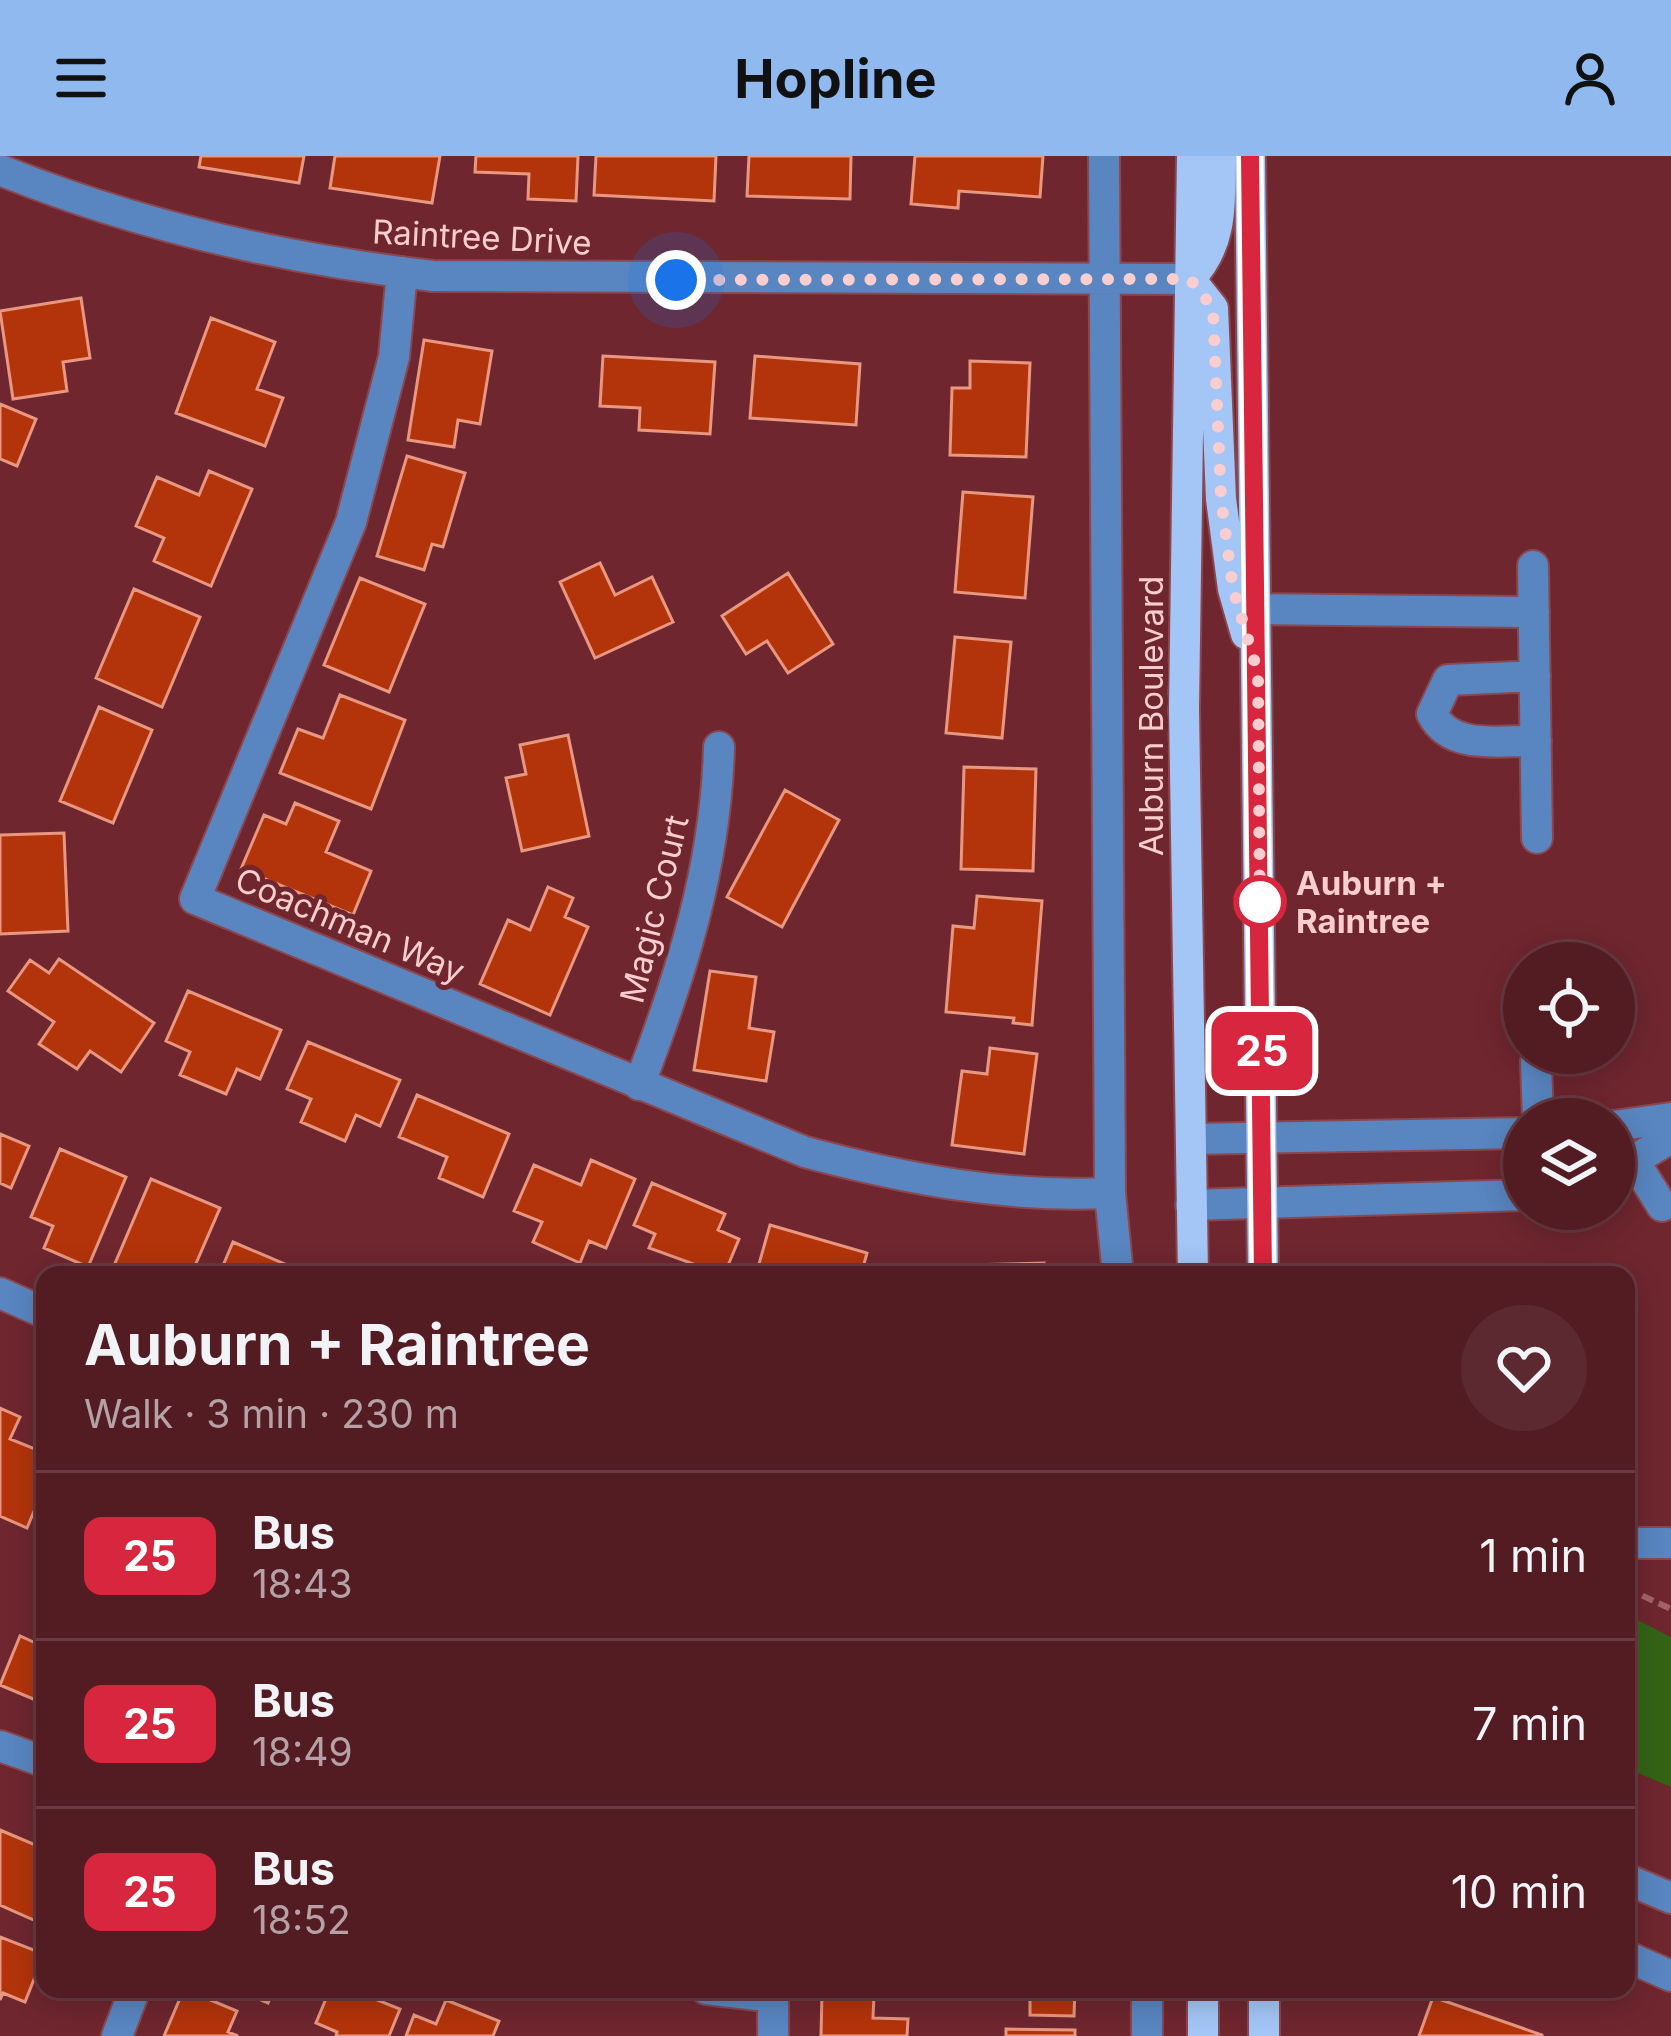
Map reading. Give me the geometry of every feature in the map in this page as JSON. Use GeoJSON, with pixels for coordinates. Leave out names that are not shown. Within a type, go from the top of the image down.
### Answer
{"type":"FeatureCollection","features":[{"type":"Feature","properties":{"kind":"main road","name":"Auburn Boulevard"},"geometry":{"type":"LineString","coordinates":[[1192,156],[1184,709],[1192,1266]]}},
{"type":"Feature","properties":{"kind":"main road"},"geometry":{"type":"LineString","coordinates":[[1220,156],[1220,226],[1210,257],[1190,279],[1213,308],[1221,499],[1233,589],[1258,673]]}},
{"type":"Feature","properties":{"kind":"main road"},"geometry":{"type":"LineString","coordinates":[[1250,156],[1263,1266]]}},
{"type":"Feature","properties":{"kind":"main road"},"geometry":{"type":"LineString","coordinates":[[1203,1998],[1203,2036]]}},
{"type":"Feature","properties":{"kind":"main road"},"geometry":{"type":"LineString","coordinates":[[1264,1998],[1264,2036]]}},
{"type":"Feature","properties":{"kind":"street"},"geometry":{"type":"LineString","coordinates":[[1104,156],[1110,1193],[1117,1266]]}},
{"type":"Feature","properties":{"kind":"street","name":"Raintree Drive"},"geometry":{"type":"LineString","coordinates":[[0,170],[186,232],[402,272],[533,280],[1190,279]]}},
{"type":"Feature","properties":{"kind":"street","name":"Coachman Way"},"geometry":{"type":"LineString","coordinates":[[402,272],[394,357],[351,522],[195,899],[805,1152],[898,1177],[994,1192],[1110,1193]]}},
{"type":"Feature","properties":{"kind":"street"},"geometry":{"type":"LineString","coordinates":[[1533,566],[1537,838]]}},
{"type":"Feature","properties":{"kind":"street"},"geometry":{"type":"LineString","coordinates":[[1257,609],[1534,612]]}},
{"type":"Feature","properties":{"kind":"street"},"geometry":{"type":"LineString","coordinates":[[1535,676],[1448,680],[1432,714],[1440,729],[1463,740],[1536,741]]}},
{"type":"Feature","properties":{"kind":"street","name":"Magic Court"},"geometry":{"type":"LineString","coordinates":[[639,1085],[667,1012],[700,894],[716,813],[719,747]]}},
{"type":"Feature","properties":{"kind":"street"},"geometry":{"type":"LineString","coordinates":[[1635,1123],[1671,1118]]}},
{"type":"Feature","properties":{"kind":"street"},"geometry":{"type":"LineString","coordinates":[[1190,1139],[1503,1133]]}},
{"type":"Feature","properties":{"kind":"street"},"geometry":{"type":"LineString","coordinates":[[1635,1160],[1671,1138]]}},
{"type":"Feature","properties":{"kind":"street"},"geometry":{"type":"LineString","coordinates":[[1635,1178],[1662,1206]]}},
{"type":"Feature","properties":{"kind":"street"},"geometry":{"type":"LineString","coordinates":[[1191,1204],[1503,1196]]}},
{"type":"Feature","properties":{"kind":"street"},"geometry":{"type":"LineString","coordinates":[[0,1293],[36,1309]]}},
{"type":"Feature","properties":{"kind":"street"},"geometry":{"type":"LineString","coordinates":[[1635,1543],[1668,1543]]}},
{"type":"Feature","properties":{"kind":"street"},"geometry":{"type":"LineString","coordinates":[[0,1746],[36,1759]]}},
{"type":"Feature","properties":{"kind":"street"},"geometry":{"type":"LineString","coordinates":[[1635,1883],[1671,1898]]}},
{"type":"Feature","properties":{"kind":"street"},"geometry":{"type":"LineString","coordinates":[[1635,1960],[1671,1976]]}},
{"type":"Feature","properties":{"kind":"street"},"geometry":{"type":"LineString","coordinates":[[117,2036],[132,1998]]}},
{"type":"Feature","properties":{"kind":"street"},"geometry":{"type":"LineString","coordinates":[[773,1998],[773,2036]]}},
{"type":"Feature","properties":{"kind":"street"},"geometry":{"type":"LineString","coordinates":[[1147,1998],[1147,2036]]}},
{"type":"Feature","properties":{"kind":"path"},"geometry":{"type":"LineString","coordinates":[[1635,1591],[1671,1609]]}},
{"type":"Feature","properties":{"kind":"green space"},"geometry":{"type":"Polygon","coordinates":[[[1635,1619],[1671,1637],[1671,1787],[1635,1772],[1635,1619]]]}},
{"type":"Feature","properties":{"kind":"building"},"geometry":{"type":"Polygon","coordinates":[[[201,156],[304,156],[299,183],[199,167],[201,156]]]}},
{"type":"Feature","properties":{"kind":"building"},"geometry":{"type":"Polygon","coordinates":[[[335,156],[440,156],[432,203],[330,188],[335,156]]]}},
{"type":"Feature","properties":{"kind":"building"},"geometry":{"type":"Polygon","coordinates":[[[476,156],[578,156],[576,201],[528,199],[529,174],[475,172],[476,156]]]}},
{"type":"Feature","properties":{"kind":"building"},"geometry":{"type":"Polygon","coordinates":[[[596,156],[716,156],[714,201],[594,195],[596,156]]]}},
{"type":"Feature","properties":{"kind":"building"},"geometry":{"type":"Polygon","coordinates":[[[749,156],[851,156],[850,199],[747,196],[749,156]]]}},
{"type":"Feature","properties":{"kind":"building"},"geometry":{"type":"Polygon","coordinates":[[[915,156],[1043,156],[1040,197],[959,191],[958,208],[911,204],[915,156]]]}},
{"type":"Feature","properties":{"kind":"building"},"geometry":{"type":"Polygon","coordinates":[[[81,298],[90,358],[63,362],[67,391],[13,399],[0,311],[81,298]]]}},
{"type":"Feature","properties":{"kind":"building"},"geometry":{"type":"Polygon","coordinates":[[[211,318],[275,342],[257,389],[283,398],[265,446],[176,413],[211,318]]]}},
{"type":"Feature","properties":{"kind":"building"},"geometry":{"type":"Polygon","coordinates":[[[424,340],[492,351],[480,424],[458,420],[454,447],[408,440],[424,340]]]}},
{"type":"Feature","properties":{"kind":"building"},"geometry":{"type":"Polygon","coordinates":[[[603,356],[715,362],[710,434],[639,430],[640,408],[600,406],[603,356]]]}},
{"type":"Feature","properties":{"kind":"building"},"geometry":{"type":"Polygon","coordinates":[[[755,356],[860,364],[856,425],[750,418],[755,356]]]}},
{"type":"Feature","properties":{"kind":"building"},"geometry":{"type":"Polygon","coordinates":[[[970,361],[1030,363],[1026,457],[950,455],[952,388],[970,388],[970,361]]]}},
{"type":"Feature","properties":{"kind":"building"},"geometry":{"type":"Polygon","coordinates":[[[0,404],[36,419],[17,466],[0,459],[0,404]]]}},
{"type":"Feature","properties":{"kind":"building"},"geometry":{"type":"Polygon","coordinates":[[[407,456],[465,473],[443,547],[432,544],[424,570],[377,556],[407,456]]]}},
{"type":"Feature","properties":{"kind":"building"},"geometry":{"type":"Polygon","coordinates":[[[209,471],[252,489],[211,586],[154,561],[164,538],[136,526],[157,477],[199,495],[209,471]]]}},
{"type":"Feature","properties":{"kind":"building"},"geometry":{"type":"Polygon","coordinates":[[[963,492],[1033,497],[1025,598],[955,592],[963,492]]]}},
{"type":"Feature","properties":{"kind":"building"},"geometry":{"type":"Polygon","coordinates":[[[600,563],[615,595],[652,577],[673,622],[595,658],[560,582],[600,563]]]}},
{"type":"Feature","properties":{"kind":"building"},"geometry":{"type":"Polygon","coordinates":[[[788,573],[833,644],[788,673],[767,641],[746,654],[722,616],[788,573]]]}},
{"type":"Feature","properties":{"kind":"building"},"geometry":{"type":"Polygon","coordinates":[[[360,578],[425,604],[389,692],[324,665],[360,578]]]}},
{"type":"Feature","properties":{"kind":"building"},"geometry":{"type":"Polygon","coordinates":[[[134,589],[200,617],[162,707],[96,678],[134,589]]]}},
{"type":"Feature","properties":{"kind":"building"},"geometry":{"type":"Polygon","coordinates":[[[955,637],[1011,642],[1002,738],[946,733],[955,637]]]}},
{"type":"Feature","properties":{"kind":"building"},"geometry":{"type":"Polygon","coordinates":[[[340,695],[405,720],[371,809],[280,773],[298,729],[323,738],[340,695]]]}},
{"type":"Feature","properties":{"kind":"building"},"geometry":{"type":"Polygon","coordinates":[[[99,707],[152,730],[113,823],[60,801],[99,707]]]}},
{"type":"Feature","properties":{"kind":"building"},"geometry":{"type":"Polygon","coordinates":[[[568,735],[589,836],[522,851],[506,778],[526,774],[520,745],[568,735]]]}},
{"type":"Feature","properties":{"kind":"building"},"geometry":{"type":"Polygon","coordinates":[[[964,767],[1036,769],[1033,871],[961,869],[964,767]]]}},
{"type":"Feature","properties":{"kind":"building"},"geometry":{"type":"Polygon","coordinates":[[[785,790],[839,820],[782,927],[727,897],[785,790]]]}},
{"type":"Feature","properties":{"kind":"building"},"geometry":{"type":"Polygon","coordinates":[[[295,803],[339,821],[326,852],[371,871],[353,915],[241,869],[264,815],[286,824],[295,803]]]}},
{"type":"Feature","properties":{"kind":"building"},"geometry":{"type":"Polygon","coordinates":[[[64,833],[68,931],[0,934],[0,835],[64,833]]]}},
{"type":"Feature","properties":{"kind":"building"},"geometry":{"type":"Polygon","coordinates":[[[548,887],[573,898],[565,917],[588,927],[550,1015],[480,984],[508,920],[530,930],[548,887]]]}},
{"type":"Feature","properties":{"kind":"building"},"geometry":{"type":"Polygon","coordinates":[[[977,896],[1042,901],[1032,1025],[1013,1023],[1014,1018],[946,1012],[953,926],[974,928],[977,896]]]}},
{"type":"Feature","properties":{"kind":"building"},"geometry":{"type":"Polygon","coordinates":[[[59,959],[154,1023],[121,1072],[90,1051],[77,1069],[39,1044],[54,1022],[8,991],[30,960],[49,973],[59,959]]]}},
{"type":"Feature","properties":{"kind":"building"},"geometry":{"type":"Polygon","coordinates":[[[710,971],[756,977],[749,1028],[774,1032],[766,1081],[694,1070],[710,971]]]}},
{"type":"Feature","properties":{"kind":"building"},"geometry":{"type":"Polygon","coordinates":[[[188,991],[281,1030],[260,1079],[237,1069],[226,1094],[180,1075],[190,1052],[166,1041],[188,991]]]}},
{"type":"Feature","properties":{"kind":"building"},"geometry":{"type":"Polygon","coordinates":[[[308,1042],[400,1080],[380,1126],[356,1115],[345,1141],[301,1122],[311,1099],[287,1089],[308,1042]]]}},
{"type":"Feature","properties":{"kind":"building"},"geometry":{"type":"Polygon","coordinates":[[[990,1048],[1037,1054],[1024,1154],[952,1145],[962,1071],[987,1074],[990,1048]]]}},
{"type":"Feature","properties":{"kind":"building"},"geometry":{"type":"Polygon","coordinates":[[[417,1095],[509,1134],[483,1197],[439,1178],[447,1157],[399,1137],[417,1095]]]}},
{"type":"Feature","properties":{"kind":"building"},"geometry":{"type":"Polygon","coordinates":[[[0,1134],[29,1146],[11,1188],[0,1183],[0,1134]]]}},
{"type":"Feature","properties":{"kind":"building"},"geometry":{"type":"Polygon","coordinates":[[[60,1149],[126,1177],[88,1266],[44,1248],[53,1226],[31,1217],[60,1149]]]}},
{"type":"Feature","properties":{"kind":"building"},"geometry":{"type":"Polygon","coordinates":[[[591,1160],[635,1179],[606,1248],[589,1241],[580,1263],[533,1242],[542,1222],[514,1211],[534,1165],[581,1185],[591,1160]]]}},
{"type":"Feature","properties":{"kind":"building"},"geometry":{"type":"Polygon","coordinates":[[[151,1179],[220,1208],[195,1266],[114,1266],[151,1179]]]}},
{"type":"Feature","properties":{"kind":"building"},"geometry":{"type":"Polygon","coordinates":[[[652,1183],[725,1214],[718,1230],[739,1239],[728,1266],[699,1266],[649,1248],[655,1234],[634,1225],[652,1183]]]}},
{"type":"Feature","properties":{"kind":"building"},"geometry":{"type":"Polygon","coordinates":[[[770,1225],[867,1253],[863,1266],[758,1266],[770,1225]]]}},
{"type":"Feature","properties":{"kind":"building"},"geometry":{"type":"Polygon","coordinates":[[[233,1242],[290,1266],[223,1266],[233,1242]]]}},
{"type":"Feature","properties":{"kind":"building"},"geometry":{"type":"Polygon","coordinates":[[[1044,1263],[1044,1266],[966,1265],[1044,1263]]]}},
{"type":"Feature","properties":{"kind":"building"},"geometry":{"type":"Polygon","coordinates":[[[0,1408],[20,1417],[10,1439],[36,1449],[36,1506],[27,1528],[0,1516],[0,1408]]]}},
{"type":"Feature","properties":{"kind":"building"},"geometry":{"type":"Polygon","coordinates":[[[20,1636],[36,1643],[36,1700],[0,1685],[20,1636]]]}},
{"type":"Feature","properties":{"kind":"building"},"geometry":{"type":"Polygon","coordinates":[[[0,1830],[36,1845],[36,1921],[0,1905],[0,1830]]]}},
{"type":"Feature","properties":{"kind":"building"},"geometry":{"type":"Polygon","coordinates":[[[0,1937],[36,1951],[36,1974],[25,2002],[3,1993],[0,2000],[0,1937]]]}},
{"type":"Feature","properties":{"kind":"building"},"geometry":{"type":"Polygon","coordinates":[[[180,1998],[206,1998],[237,2011],[228,2032],[238,2036],[164,2036],[180,1998]]]}},
{"type":"Feature","properties":{"kind":"building"},"geometry":{"type":"Polygon","coordinates":[[[326,1998],[378,1998],[400,2009],[389,2036],[336,2036],[337,2032],[316,2023],[326,1998]]]}},
{"type":"Feature","properties":{"kind":"building"},"geometry":{"type":"Polygon","coordinates":[[[822,1998],[874,1998],[873,2018],[908,2019],[907,2036],[821,2036],[822,1998]]]}},
{"type":"Feature","properties":{"kind":"building"},"geometry":{"type":"Polygon","coordinates":[[[1030,1998],[1075,1998],[1074,2016],[1030,2015],[1030,1998]]]}},
{"type":"Feature","properties":{"kind":"building"},"geometry":{"type":"Polygon","coordinates":[[[1433,1998],[1542,2035],[1542,2036],[1419,2036],[1433,1998]]]}},
{"type":"Feature","properties":{"kind":"building"},"geometry":{"type":"Polygon","coordinates":[[[446,2000],[499,2021],[493,2036],[406,2036],[414,2015],[436,2024],[446,2000]]]}},
{"type":"Feature","properties":{"kind":"building"},"geometry":{"type":"Polygon","coordinates":[[[1006,2029],[1075,2030],[1075,2036],[1006,2036],[1006,2029]]]}},
{"type":"Feature","properties":{"kind":"bus line","name":"25"},"geometry":{"type":"LineString","coordinates":[[1250,156],[1263,1266]]}},
{"type":"Feature","properties":{"kind":"place","name":"Auburn + Raintree"},"geometry":{"type":"Point","coordinates":[1260,902]}},
{"type":"Feature","properties":{"kind":"route"},"geometry":{"type":"LineString","coordinates":[[676,280],[1190,279],[1213,308],[1221,499],[1233,589],[1258,673],[1260,920],[1260,902]]}}]}
